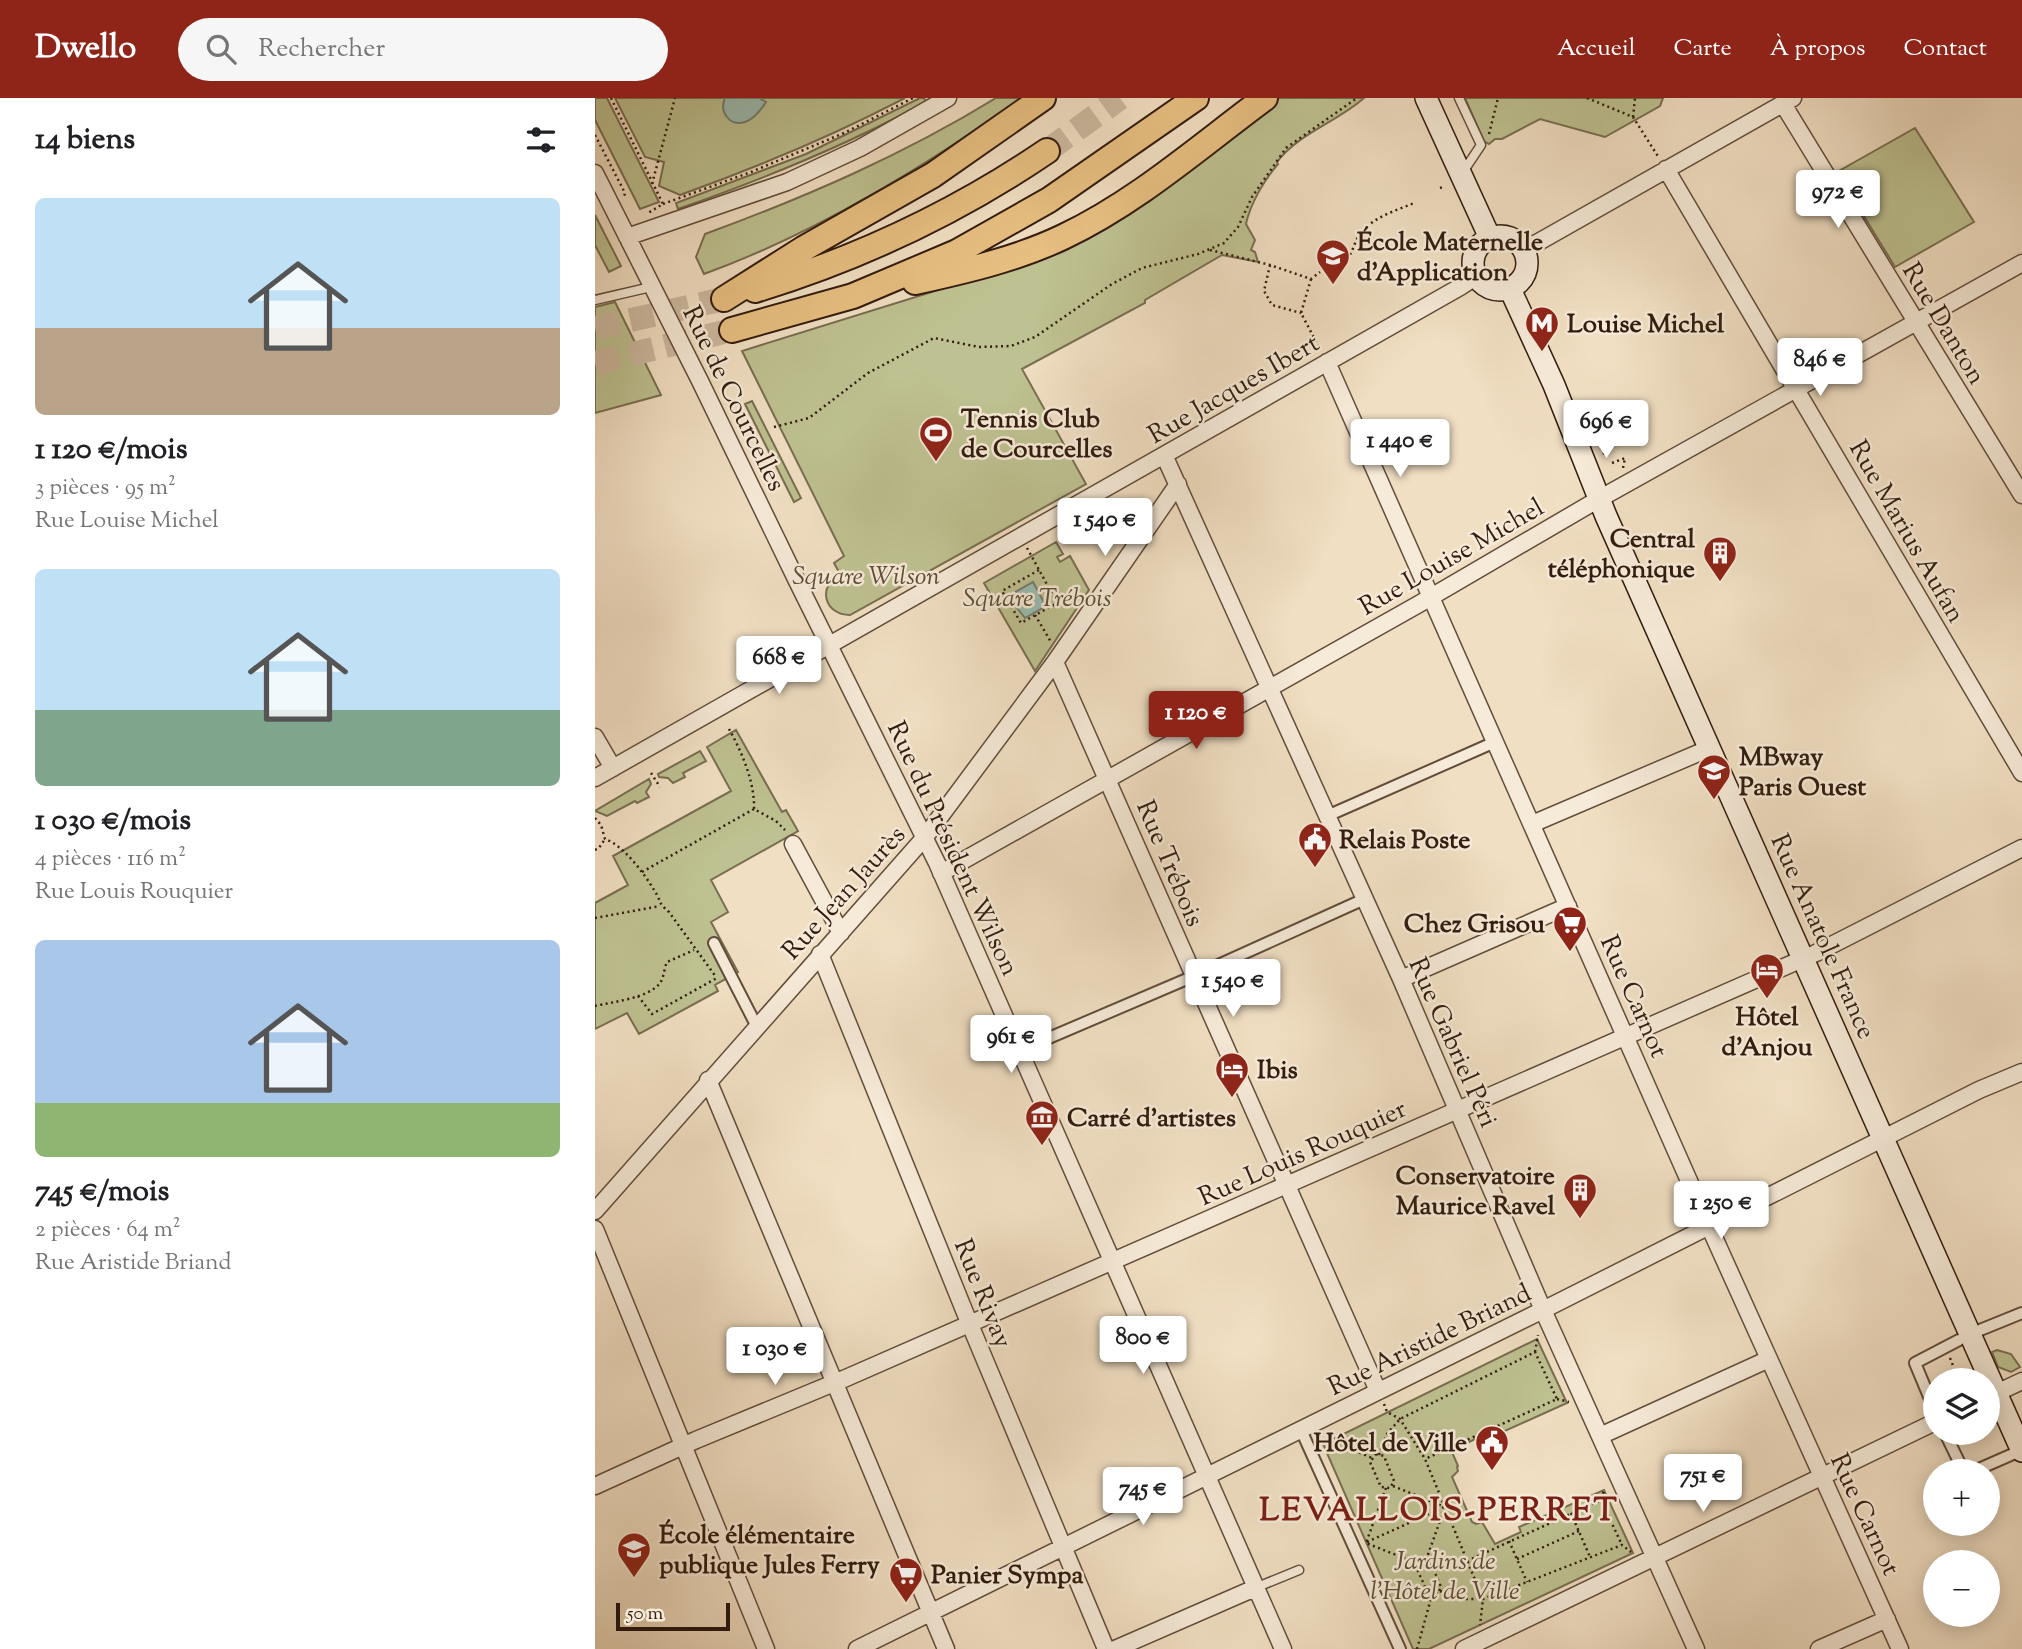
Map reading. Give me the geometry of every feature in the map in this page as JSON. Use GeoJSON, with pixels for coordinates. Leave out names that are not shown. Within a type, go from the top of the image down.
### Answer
{"type":"FeatureCollection","features":[{"type":"Feature","properties":{"kind":"highway"},"geometry":{"type":"LineString","coordinates":[[1043,98],[933,175],[803,249],[724,299],[796,277],[874,247],[953,209],[1047,151]]}},
{"type":"Feature","properties":{"kind":"highway"},"geometry":{"type":"LineString","coordinates":[[853,296],[991,235],[1069,187],[1196,98]]}},
{"type":"Feature","properties":{"kind":"highway"},"geometry":{"type":"LineString","coordinates":[[732,330],[853,296],[952,274],[1018,255],[1060,239],[1125,202],[1265,98]]}},
{"type":"Feature","properties":{"kind":"main road"},"geometry":{"type":"LineString","coordinates":[[1426,98],[1490,238]]}},
{"type":"Feature","properties":{"kind":"main road"},"geometry":{"type":"LineString","coordinates":[[1503,236],[1519,243],[1525,252],[1527,267],[1524,277],[1510,289],[1490,288],[1481,281],[1475,272],[1473,261],[1475,251],[1482,243],[1490,238],[1503,236]]}},
{"type":"Feature","properties":{"kind":"main road","name":"Rue Anatole France"},"geometry":{"type":"LineString","coordinates":[[1510,289],[1554,385],[1599,499],[1883,1139],[1981,1368]]}},
{"type":"Feature","properties":{"kind":"main road","name":"Rue Anatole France"},"geometry":{"type":"LineString","coordinates":[[2000,1410],[2022,1450]]}},
{"type":"Feature","properties":{"kind":"street"},"geometry":{"type":"LineString","coordinates":[[627,237],[787,181],[860,148],[948,98]]}},
{"type":"Feature","properties":{"kind":"street"},"geometry":{"type":"LineString","coordinates":[[1519,243],[1528,246],[1535,244],[1663,163],[1788,101]]}},
{"type":"Feature","properties":{"kind":"street","name":"Rue Danton"},"geometry":{"type":"LineString","coordinates":[[1788,101],[1916,322],[2022,495]]}},
{"type":"Feature","properties":{"kind":"street","name":"Rue Marius Aufan"},"geometry":{"type":"LineString","coordinates":[[1663,163],[2022,773]]}},
{"type":"Feature","properties":{"kind":"street","name":"Rue de Courcelles"},"geometry":{"type":"LineString","coordinates":[[595,173],[706,392],[829,647]]}},
{"type":"Feature","properties":{"kind":"street","name":"Rue Louise Michel"},"geometry":{"type":"LineString","coordinates":[[941,873],[1109,780],[1599,499],[2022,263]]}},
{"type":"Feature","properties":{"kind":"street","name":"Rue Jacques Ibert"},"geometry":{"type":"LineString","coordinates":[[595,778],[1164,455],[1323,356],[1460,287],[1472,279],[1475,272]]}},
{"type":"Feature","properties":{"kind":"street","name":"Rue Carnot"},"geometry":{"type":"LineString","coordinates":[[1323,356],[1900,1649]]}},
{"type":"Feature","properties":{"kind":"street","name":"Rue Gabriel Péri"},"geometry":{"type":"LineString","coordinates":[[1164,455],[1401,979],[1543,1310],[1696,1649]]}},
{"type":"Feature","properties":{"kind":"street","name":"Rue Jean Jaurès"},"geometry":{"type":"LineString","coordinates":[[595,1211],[925,837],[1178,484]]}},
{"type":"Feature","properties":{"kind":"street","name":"Rue du Président Wilson"},"geometry":{"type":"LineString","coordinates":[[829,647],[925,837],[1283,1649]]}},
{"type":"Feature","properties":{"kind":"street","name":"Rue Trébois"},"geometry":{"type":"LineString","coordinates":[[1054,654],[1378,1391]]}},
{"type":"Feature","properties":{"kind":"street"},"geometry":{"type":"LineString","coordinates":[[595,737],[613,768]]}},
{"type":"Feature","properties":{"kind":"street"},"geometry":{"type":"LineString","coordinates":[[1327,816],[1495,742]]}},
{"type":"Feature","properties":{"kind":"street"},"geometry":{"type":"LineString","coordinates":[[1532,824],[1710,748]]}},
{"type":"Feature","properties":{"kind":"street"},"geometry":{"type":"LineString","coordinates":[[793,844],[841,933]]}},
{"type":"Feature","properties":{"kind":"street","name":"Rue Louis Rouquier"},"geometry":{"type":"LineString","coordinates":[[595,1486],[1803,959],[2022,848]]}},
{"type":"Feature","properties":{"kind":"street"},"geometry":{"type":"LineString","coordinates":[[1030,1045],[1194,976],[1360,901]]}},
{"type":"Feature","properties":{"kind":"street"},"geometry":{"type":"LineString","coordinates":[[1401,979],[1568,906]]}},
{"type":"Feature","properties":{"kind":"street"},"geometry":{"type":"LineString","coordinates":[[714,943],[754,1021]]}},
{"type":"Feature","properties":{"kind":"street","name":"Rue Rivay"},"geometry":{"type":"LineString","coordinates":[[820,954],[969,1323],[1106,1649]]}},
{"type":"Feature","properties":{"kind":"street","name":"Rue Aristide Briand"},"geometry":{"type":"LineString","coordinates":[[857,1649],[1206,1475],[1308,1434],[1378,1391],[1979,1090],[2022,1072]]}},
{"type":"Feature","properties":{"kind":"street"},"geometry":{"type":"LineString","coordinates":[[708,1080],[946,1649]]}},
{"type":"Feature","properties":{"kind":"street"},"geometry":{"type":"LineString","coordinates":[[595,1229],[766,1649]]}},
{"type":"Feature","properties":{"kind":"street"},"geometry":{"type":"LineString","coordinates":[[1980,1330],[2022,1312]]}},
{"type":"Feature","properties":{"kind":"street"},"geometry":{"type":"LineString","coordinates":[[1923,1383],[1915,1363],[1959,1340]]}},
{"type":"Feature","properties":{"kind":"street"},"geometry":{"type":"LineString","coordinates":[[1600,1436],[1769,1359]]}},
{"type":"Feature","properties":{"kind":"street"},"geometry":{"type":"LineString","coordinates":[[2000,1391],[2022,1381]]}},
{"type":"Feature","properties":{"kind":"street"},"geometry":{"type":"LineString","coordinates":[[1464,1649],[1923,1428]]}},
{"type":"Feature","properties":{"kind":"street"},"geometry":{"type":"LineString","coordinates":[[1308,1434],[1400,1649]]}},
{"type":"Feature","properties":{"kind":"street"},"geometry":{"type":"LineString","coordinates":[[2000,1460],[2022,1450]]}},
{"type":"Feature","properties":{"kind":"street"},"geometry":{"type":"LineString","coordinates":[[1115,1649],[1255,1588]]}},
{"type":"Feature","properties":{"kind":"street"},"geometry":{"type":"LineString","coordinates":[[1819,1649],[1887,1619]]}},
{"type":"Feature","properties":{"kind":"lane"},"geometry":{"type":"LineString","coordinates":[[1459,98],[1481,145],[1461,175]]}},
{"type":"Feature","properties":{"kind":"lane"},"geometry":{"type":"LineString","coordinates":[[595,300],[651,286]]}},
{"type":"Feature","properties":{"kind":"lane"},"geometry":{"type":"LineString","coordinates":[[1255,1588],[1299,1570]]}},
{"type":"Feature","properties":{"kind":"path"},"geometry":{"type":"LineString","coordinates":[[611,98],[663,204]]}},
{"type":"Feature","properties":{"kind":"path"},"geometry":{"type":"LineString","coordinates":[[652,184],[674,98]]}},
{"type":"Feature","properties":{"kind":"path"},"geometry":{"type":"LineString","coordinates":[[652,222],[648,212],[663,204],[833,138],[913,98]]}},
{"type":"Feature","properties":{"kind":"path"},"geometry":{"type":"LineString","coordinates":[[774,427],[809,418],[868,373],[934,338],[979,347],[1011,346],[1035,337],[1112,284],[1142,268],[1210,250],[1224,243],[1238,227],[1252,197],[1286,148],[1357,98]]}},
{"type":"Feature","properties":{"kind":"path"},"geometry":{"type":"LineString","coordinates":[[1481,145],[1492,129],[1498,98]]}},
{"type":"Feature","properties":{"kind":"path"},"geometry":{"type":"LineString","coordinates":[[1587,98],[1633,117],[1663,163]]}},
{"type":"Feature","properties":{"kind":"path"},"geometry":{"type":"LineString","coordinates":[[1633,117],[1635,98]]}},
{"type":"Feature","properties":{"kind":"path"},"geometry":{"type":"LineString","coordinates":[[1342,262],[1348,259],[1360,234],[1375,220],[1414,203]]}},
{"type":"Feature","properties":{"kind":"path"},"geometry":{"type":"LineString","coordinates":[[1210,250],[1270,265],[1311,279]]}},
{"type":"Feature","properties":{"kind":"path"},"geometry":{"type":"LineString","coordinates":[[1270,265],[1264,291],[1272,305],[1301,313]]}},
{"type":"Feature","properties":{"kind":"path"},"geometry":{"type":"LineString","coordinates":[[1320,272],[1311,279],[1301,313],[1323,356]]}},
{"type":"Feature","properties":{"kind":"path"},"geometry":{"type":"LineString","coordinates":[[1595,432],[1605,456]]}},
{"type":"Feature","properties":{"kind":"path"},"geometry":{"type":"LineString","coordinates":[[1612,463],[1625,457],[1623,468]]}},
{"type":"Feature","properties":{"kind":"path"},"geometry":{"type":"LineString","coordinates":[[1029,552],[1039,570],[1057,603],[1021,623],[1002,591],[1039,570]]}},
{"type":"Feature","properties":{"kind":"path"},"geometry":{"type":"LineString","coordinates":[[1035,615],[1054,654]]}},
{"type":"Feature","properties":{"kind":"path"},"geometry":{"type":"LineString","coordinates":[[729,729],[752,785],[754,809]]}},
{"type":"Feature","properties":{"kind":"path"},"geometry":{"type":"LineString","coordinates":[[651,773],[660,787]]}},
{"type":"Feature","properties":{"kind":"path"},"geometry":{"type":"LineString","coordinates":[[754,809],[781,825],[793,844]]}},
{"type":"Feature","properties":{"kind":"path"},"geometry":{"type":"LineString","coordinates":[[642,872],[754,809]]}},
{"type":"Feature","properties":{"kind":"path"},"geometry":{"type":"LineString","coordinates":[[595,818],[601,825],[605,839],[619,846],[642,872],[656,892],[660,906],[669,912],[726,990],[740,993]]}},
{"type":"Feature","properties":{"kind":"path"},"geometry":{"type":"LineString","coordinates":[[595,850],[605,839]]}},
{"type":"Feature","properties":{"kind":"path"},"geometry":{"type":"LineString","coordinates":[[595,918],[660,906]]}},
{"type":"Feature","properties":{"kind":"path"},"geometry":{"type":"LineString","coordinates":[[595,1006],[638,996],[660,983],[669,960],[696,949]]}},
{"type":"Feature","properties":{"kind":"path"},"geometry":{"type":"LineString","coordinates":[[638,996],[652,1014],[717,978]]}},
{"type":"Feature","properties":{"kind":"path"},"geometry":{"type":"LineString","coordinates":[[1538,1335],[1535,1352],[1557,1399]]}},
{"type":"Feature","properties":{"kind":"path"},"geometry":{"type":"LineString","coordinates":[[1379,1455],[1387,1434],[1400,1419],[1535,1352]]}},
{"type":"Feature","properties":{"kind":"path"},"geometry":{"type":"LineString","coordinates":[[1950,1357],[1954,1368]]}},
{"type":"Feature","properties":{"kind":"path"},"geometry":{"type":"LineString","coordinates":[[1378,1391],[1387,1412],[1400,1419],[1425,1459],[1483,1599],[1480,1625],[1482,1629]]}},
{"type":"Feature","properties":{"kind":"path"},"geometry":{"type":"LineString","coordinates":[[1425,1459],[1557,1399],[1569,1402]]}},
{"type":"Feature","properties":{"kind":"path"},"geometry":{"type":"LineString","coordinates":[[1308,1434],[1323,1444],[1351,1449],[1372,1458],[1384,1456],[1394,1481],[1393,1486]]}},
{"type":"Feature","properties":{"kind":"path"},"geometry":{"type":"LineString","coordinates":[[1372,1458],[1370,1462],[1381,1487],[1393,1486],[1445,1507]]}},
{"type":"Feature","properties":{"kind":"path"},"geometry":{"type":"LineString","coordinates":[[1366,1543],[1386,1488]]}},
{"type":"Feature","properties":{"kind":"path"},"geometry":{"type":"LineString","coordinates":[[1604,1490],[1601,1500],[1622,1545],[1637,1555]]}},
{"type":"Feature","properties":{"kind":"path"},"geometry":{"type":"LineString","coordinates":[[1467,1561],[1601,1500]]}},
{"type":"Feature","properties":{"kind":"path"},"geometry":{"type":"LineString","coordinates":[[1366,1543],[1445,1507]]}},
{"type":"Feature","properties":{"kind":"path"},"geometry":{"type":"LineString","coordinates":[[1426,1561],[1445,1507]]}},
{"type":"Feature","properties":{"kind":"path"},"geometry":{"type":"LineString","coordinates":[[1571,1513],[1590,1557]]}},
{"type":"Feature","properties":{"kind":"path"},"geometry":{"type":"LineString","coordinates":[[1517,1559],[1579,1531]]}},
{"type":"Feature","properties":{"kind":"path"},"geometry":{"type":"LineString","coordinates":[[1509,1541],[1527,1582]]}},
{"type":"Feature","properties":{"kind":"path"},"geometry":{"type":"LineString","coordinates":[[1366,1543],[1419,1564]]}},
{"type":"Feature","properties":{"kind":"path"},"geometry":{"type":"LineString","coordinates":[[1440,1591],[1459,1599],[1483,1599],[1622,1545]]}},
{"type":"Feature","properties":{"kind":"path"},"geometry":{"type":"LineString","coordinates":[[1421,1561],[1431,1563],[1441,1587],[1436,1595],[1432,1595],[1428,1593],[1417,1569],[1421,1561]]}},
{"type":"Feature","properties":{"kind":"path"},"geometry":{"type":"LineString","coordinates":[[1417,1649],[1432,1595]]}},
{"type":"Feature","properties":{"kind":"green space"},"geometry":{"type":"Polygon","coordinates":[[[595,98],[607,98],[659,202],[640,209],[595,120],[595,98]]]}},
{"type":"Feature","properties":{"kind":"green space"},"geometry":{"type":"Polygon","coordinates":[[[615,98],[905,98],[794,150],[680,195],[659,186],[664,162],[645,157],[615,98]]]}},
{"type":"Feature","properties":{"kind":"green space"},"geometry":{"type":"Polygon","coordinates":[[[924,98],[926,102],[835,147],[742,186],[678,209],[676,203],[806,154],[924,98]]]}},
{"type":"Feature","properties":{"kind":"green space"},"geometry":{"type":"Polygon","coordinates":[[[996,98],[1023,98],[947,149],[869,196],[788,238],[704,274],[696,257],[705,234],[853,174],[961,119],[996,98]]]}},
{"type":"Feature","properties":{"kind":"green space","name":"Square Wilson"},"geometry":{"type":"Polygon","coordinates":[[[1279,98],[1364,98],[1296,143],[1277,162],[1254,200],[1246,224],[1255,240],[1251,250],[1255,252],[1258,262],[1222,255],[1145,300],[1145,303],[1022,369],[1086,484],[850,615],[834,610],[829,605],[826,592],[828,585],[840,574],[834,563],[844,556],[742,351],[980,277],[1223,140],[1279,98]]]}},
{"type":"Feature","properties":{"kind":"green space"},"geometry":{"type":"Polygon","coordinates":[[[1465,98],[1663,98],[1660,106],[1605,137],[1540,119],[1489,144],[1484,141],[1465,98]]]}},
{"type":"Feature","properties":{"kind":"green space"},"geometry":{"type":"Polygon","coordinates":[[[1915,128],[1974,222],[1895,267],[1837,172],[1915,128]]]}},
{"type":"Feature","properties":{"kind":"green space"},"geometry":{"type":"Polygon","coordinates":[[[595,215],[621,266],[609,272],[595,245],[595,215]]]}},
{"type":"Feature","properties":{"kind":"green space"},"geometry":{"type":"Polygon","coordinates":[[[615,302],[661,395],[595,413],[595,307],[615,302]]]}},
{"type":"Feature","properties":{"kind":"green space"},"geometry":{"type":"Polygon","coordinates":[[[752,401],[801,498],[794,502],[745,404],[752,401]]]}},
{"type":"Feature","properties":{"kind":"green space","name":"Square Trébois"},"geometry":{"type":"Polygon","coordinates":[[[1056,542],[1063,554],[1057,557],[1060,562],[1070,556],[1089,590],[1035,671],[984,583],[1056,542]]]}},
{"type":"Feature","properties":{"kind":"green space"},"geometry":{"type":"Polygon","coordinates":[[[736,730],[782,812],[786,810],[798,831],[711,880],[728,912],[711,922],[738,972],[715,985],[718,991],[639,1034],[627,1013],[595,1029],[595,903],[628,885],[613,856],[731,791],[707,747],[736,730]]]}},
{"type":"Feature","properties":{"kind":"green space"},"geometry":{"type":"Polygon","coordinates":[[[700,751],[706,761],[683,773],[685,777],[673,783],[668,778],[659,777],[658,774],[700,751]]]}},
{"type":"Feature","properties":{"kind":"green space"},"geometry":{"type":"Polygon","coordinates":[[[649,779],[651,784],[646,792],[649,797],[637,803],[635,801],[607,816],[595,811],[649,779]]]}},
{"type":"Feature","properties":{"kind":"green space","name":"Jardins de l'Hôtel de Ville"},"geometry":{"type":"Polygon","coordinates":[[[1537,1339],[1567,1403],[1487,1439],[1485,1434],[1452,1452],[1458,1471],[1452,1477],[1472,1522],[1482,1522],[1495,1544],[1521,1532],[1519,1527],[1604,1490],[1633,1553],[1429,1649],[1413,1649],[1323,1444],[1537,1339]]]}},
{"type":"Feature","properties":{"kind":"green space"},"geometry":{"type":"Polygon","coordinates":[[[1997,1350],[2011,1354],[2020,1367],[2011,1372],[1998,1367],[1992,1352],[1997,1350]]]}},
{"type":"Feature","properties":{"kind":"water"},"geometry":{"type":"Polygon","coordinates":[[[725,98],[759,98],[766,102],[748,121],[739,123],[730,120],[724,113],[725,98]]]}},
{"type":"Feature","properties":{"kind":"water"},"geometry":{"type":"Polygon","coordinates":[[[1033,582],[1046,606],[1025,618],[1017,608],[1012,594],[1033,582]]]}},
{"type":"Feature","properties":{"kind":"tunnel"},"geometry":{"type":"LineString","coordinates":[[1047,151],[1120,98]]}},
{"type":"Feature","properties":{"kind":"tunnel"},"geometry":{"type":"LineString","coordinates":[[595,328],[724,299]]}},
{"type":"Feature","properties":{"kind":"tunnel"},"geometry":{"type":"LineString","coordinates":[[595,363],[732,330]]}},
{"type":"Feature","properties":{"kind":"place","name":"École Maternelle d'Application"},"geometry":{"type":"Point","coordinates":[1333,286]}},
{"type":"Feature","properties":{"kind":"place","name":"Louise Michel"},"geometry":{"type":"Point","coordinates":[1542,353]}},
{"type":"Feature","properties":{"kind":"place","name":"Tennis Club de Courcelles"},"geometry":{"type":"Point","coordinates":[936,463]}},
{"type":"Feature","properties":{"kind":"place","name":"Central téléphonique"},"geometry":{"type":"Point","coordinates":[1720,583]}},
{"type":"Feature","properties":{"kind":"place","name":"MBway Paris Ouest"},"geometry":{"type":"Point","coordinates":[1714,801]}},
{"type":"Feature","properties":{"kind":"place","name":"Relais Poste"},"geometry":{"type":"Point","coordinates":[1315,869]}},
{"type":"Feature","properties":{"kind":"place","name":"Chez Grisou"},"geometry":{"type":"Point","coordinates":[1570,953]}},
{"type":"Feature","properties":{"kind":"place","name":"Hôtel d'Anjou"},"geometry":{"type":"Point","coordinates":[1767,1000]}},
{"type":"Feature","properties":{"kind":"place","name":"Ibis"},"geometry":{"type":"Point","coordinates":[1232,1099]}},
{"type":"Feature","properties":{"kind":"place","name":"Carré d'artistes"},"geometry":{"type":"Point","coordinates":[1042,1147]}},
{"type":"Feature","properties":{"kind":"place","name":"Conservatoire Maurice Ravel"},"geometry":{"type":"Point","coordinates":[1580,1220]}},
{"type":"Feature","properties":{"kind":"place","name":"Hôtel de Ville"},"geometry":{"type":"Point","coordinates":[1492,1472]}},
{"type":"Feature","properties":{"kind":"place","name":"École élémentaire publique Jules Ferry"},"geometry":{"type":"Point","coordinates":[634,1579]}},
{"type":"Feature","properties":{"kind":"place","name":"Panier Sympa"},"geometry":{"type":"Point","coordinates":[906,1604]}},
{"type":"Feature","properties":{"kind":"district","name":"LEVALLOIS-PERRET"},"geometry":{"type":"Point","coordinates":[1439,1508]}}]}
